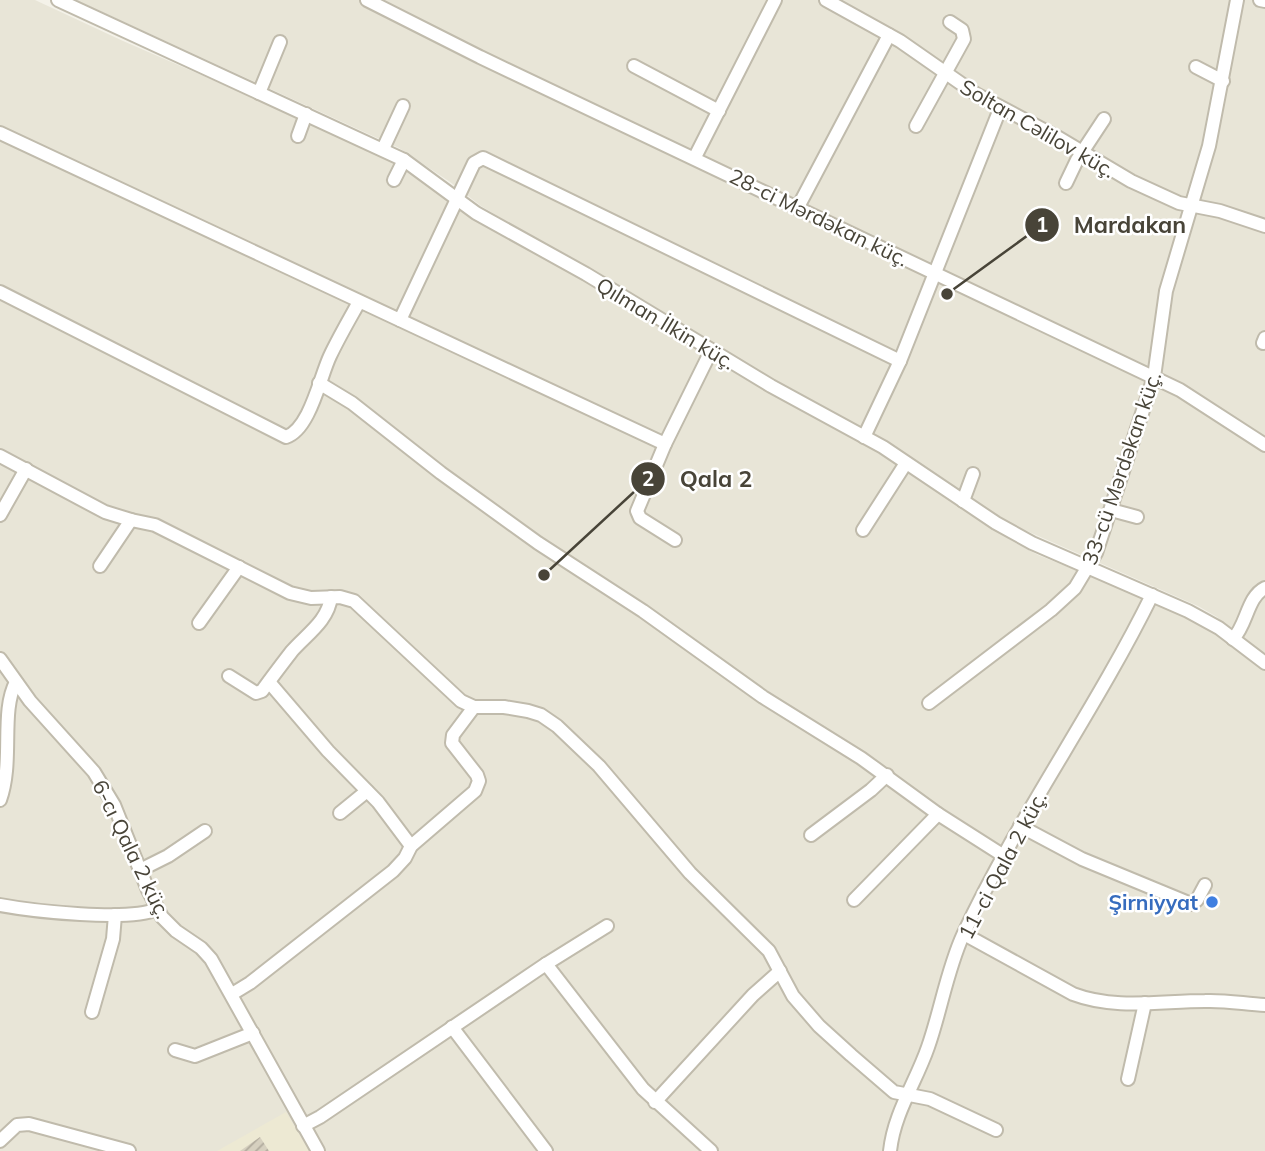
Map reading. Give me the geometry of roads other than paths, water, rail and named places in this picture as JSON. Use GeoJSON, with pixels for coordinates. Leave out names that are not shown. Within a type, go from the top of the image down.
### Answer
{"type":"FeatureCollection","features":[{"type":"Feature","properties":{"kind":"street","name":"Qılman İlkin küç."},"geometry":{"type":"LineString","coordinates":[[58,0],[404,160],[476,213],[586,274],[711,351],[864,437],[1017,535],[1208,622],[1265,663]]}},
{"type":"Feature","properties":{"kind":"street","name":"28-ci Mərdəkan küç."},"geometry":{"type":"LineString","coordinates":[[367,0],[480,57],[1154,377],[1180,390],[1265,445]]}},
{"type":"Feature","properties":{"kind":"street"},"geometry":{"type":"LineString","coordinates":[[695,157],[775,0]]}},
{"type":"Feature","properties":{"kind":"street","name":"Soltan Cəlilov küç."},"geometry":{"type":"LineString","coordinates":[[826,0],[889,35],[1000,108],[1131,181],[1165,198],[1220,211],[1265,226]]}},
{"type":"Feature","properties":{"kind":"street","name":"33-cü Mərdəkan küç."},"geometry":{"type":"LineString","coordinates":[[929,703],[1051,610],[1075,588],[1089,568],[1111,510],[1154,377],[1166,291],[1209,146],[1237,0]]}},
{"type":"Feature","properties":{"kind":"street"},"geometry":{"type":"LineString","coordinates":[[1260,0],[1265,1]]}},
{"type":"Feature","properties":{"kind":"street"},"geometry":{"type":"LineString","coordinates":[[916,126],[964,39],[962,30],[950,22]]}},
{"type":"Feature","properties":{"kind":"street"},"geometry":{"type":"LineString","coordinates":[[798,207],[889,35]]}},
{"type":"Feature","properties":{"kind":"street"},"geometry":{"type":"LineString","coordinates":[[259,93],[280,41]]}},
{"type":"Feature","properties":{"kind":"street"},"geometry":{"type":"LineString","coordinates":[[634,66],[719,111]]}},
{"type":"Feature","properties":{"kind":"street"},"geometry":{"type":"LineString","coordinates":[[1196,66],[1223,81]]}},
{"type":"Feature","properties":{"kind":"street"},"geometry":{"type":"LineString","coordinates":[[383,149],[403,106]]}},
{"type":"Feature","properties":{"kind":"street"},"geometry":{"type":"LineString","coordinates":[[864,437],[900,361],[1000,108]]}},
{"type":"Feature","properties":{"kind":"street"},"geometry":{"type":"LineString","coordinates":[[298,136],[306,114]]}},
{"type":"Feature","properties":{"kind":"street"},"geometry":{"type":"LineString","coordinates":[[1066,183],[1104,119]]}},
{"type":"Feature","properties":{"kind":"street"},"geometry":{"type":"LineString","coordinates":[[0,133],[665,444]]}},
{"type":"Feature","properties":{"kind":"street"},"geometry":{"type":"LineString","coordinates":[[400,320],[474,163],[487,159],[900,361]]}},
{"type":"Feature","properties":{"kind":"street"},"geometry":{"type":"LineString","coordinates":[[394,180],[404,160]]}},
{"type":"Feature","properties":{"kind":"street"},"geometry":{"type":"LineString","coordinates":[[0,292],[279,435],[290,435],[303,421],[330,356],[359,302]]}},
{"type":"Feature","properties":{"kind":"street"},"geometry":{"type":"LineString","coordinates":[[675,540],[640,517],[637,511],[665,444],[711,351]]}},
{"type":"Feature","properties":{"kind":"street"},"geometry":{"type":"LineString","coordinates":[[319,383],[352,403],[432,466],[538,543],[643,611],[763,697],[887,775],[938,814],[1004,856]]}},
{"type":"Feature","properties":{"kind":"street"},"geometry":{"type":"LineString","coordinates":[[0,456],[106,512],[155,524],[290,593],[311,598],[340,597],[354,601],[456,697],[474,708],[515,708],[541,715],[557,726],[608,775],[690,873],[769,951],[793,996],[819,1026],[888,1088],[899,1094],[930,1099],[996,1130]]}},
{"type":"Feature","properties":{"kind":"street"},"geometry":{"type":"LineString","coordinates":[[863,530],[906,463]]}},
{"type":"Feature","properties":{"kind":"street"},"geometry":{"type":"LineString","coordinates":[[0,515],[26,469]]}},
{"type":"Feature","properties":{"kind":"street"},"geometry":{"type":"LineString","coordinates":[[963,501],[973,474]]}},
{"type":"Feature","properties":{"kind":"street"},"geometry":{"type":"LineString","coordinates":[[1111,510],[1137,517]]}},
{"type":"Feature","properties":{"kind":"street"},"geometry":{"type":"LineString","coordinates":[[100,566],[131,520]]}},
{"type":"Feature","properties":{"kind":"street"},"geometry":{"type":"LineString","coordinates":[[199,623],[239,567]]}},
{"type":"Feature","properties":{"kind":"street"},"geometry":{"type":"LineString","coordinates":[[1233,639],[1243,625],[1256,595],[1265,588]]}},
{"type":"Feature","properties":{"kind":"street","name":"11-ci Qala 2 küç."},"geometry":{"type":"LineString","coordinates":[[890,1151],[898,1116],[928,1047],[964,934],[1020,826],[1130,638],[1152,595]]}},
{"type":"Feature","properties":{"kind":"street"},"geometry":{"type":"LineString","coordinates":[[229,676],[256,693],[262,691],[294,649],[325,616],[331,597]]}},
{"type":"Feature","properties":{"kind":"street","name":"6-cı Qala 2 küç."},"geometry":{"type":"LineString","coordinates":[[0,659],[48,722],[94,772],[114,805],[157,909],[169,925],[206,953],[232,994],[318,1151]]}},
{"type":"Feature","properties":{"kind":"street"},"geometry":{"type":"LineString","coordinates":[[0,800],[6,779],[2,712],[7,696],[16,682]]}},
{"type":"Feature","properties":{"kind":"street"},"geometry":{"type":"LineString","coordinates":[[269,682],[328,751],[378,802],[411,846]]}},
{"type":"Feature","properties":{"kind":"street"},"geometry":{"type":"LineString","coordinates":[[232,994],[250,984],[393,871],[405,858],[411,846],[475,792],[478,786],[477,775],[452,743],[453,735],[474,708]]}},
{"type":"Feature","properties":{"kind":"street"},"geometry":{"type":"LineString","coordinates":[[811,835],[887,775]]}},
{"type":"Feature","properties":{"kind":"street"},"geometry":{"type":"LineString","coordinates":[[340,813],[367,791]]}},
{"type":"Feature","properties":{"kind":"street"},"geometry":{"type":"LineString","coordinates":[[854,900],[938,814]]}},
{"type":"Feature","properties":{"kind":"street"},"geometry":{"type":"LineString","coordinates":[[1020,826],[1082,859],[1183,902],[1191,904],[1197,900],[1205,885]]}},
{"type":"Feature","properties":{"kind":"street"},"geometry":{"type":"LineString","coordinates":[[140,870],[168,856],[205,831]]}},
{"type":"Feature","properties":{"kind":"street"},"geometry":{"type":"LineString","coordinates":[[0,905],[116,915],[140,915],[157,909]]}},
{"type":"Feature","properties":{"kind":"street"},"geometry":{"type":"LineString","coordinates":[[92,1012],[113,939],[116,915]]}},
{"type":"Feature","properties":{"kind":"street"},"geometry":{"type":"LineString","coordinates":[[303,1126],[607,926]]}},
{"type":"Feature","properties":{"kind":"street"},"geometry":{"type":"LineString","coordinates":[[964,934],[1073,994],[1087,999],[1107,1002],[1205,1001],[1265,1005]]}},
{"type":"Feature","properties":{"kind":"street"},"geometry":{"type":"LineString","coordinates":[[546,964],[630,1074],[655,1102],[711,1151]]}},
{"type":"Feature","properties":{"kind":"street"},"geometry":{"type":"LineString","coordinates":[[655,1102],[753,995],[780,971]]}},
{"type":"Feature","properties":{"kind":"street"},"geometry":{"type":"LineString","coordinates":[[1128,1079],[1145,1003]]}},
{"type":"Feature","properties":{"kind":"street"},"geometry":{"type":"LineString","coordinates":[[452,1027],[547,1151]]}},
{"type":"Feature","properties":{"kind":"street"},"geometry":{"type":"LineString","coordinates":[[175,1050],[195,1055],[253,1033]]}},
{"type":"Feature","properties":{"kind":"street"},"geometry":{"type":"LineString","coordinates":[[0,1141],[11,1129],[23,1124],[129,1151]]}},
{"type":"Feature","properties":{"kind":"place","name":"Mardakan"},"geometry":{"type":"Point","coordinates":[947,294]}},
{"type":"Feature","properties":{"kind":"place","name":"Qala 2"},"geometry":{"type":"Point","coordinates":[544,575]}},
{"type":"Feature","properties":{"kind":"place","name":"Şirniyyat"},"geometry":{"type":"Point","coordinates":[1212,902]}}]}
